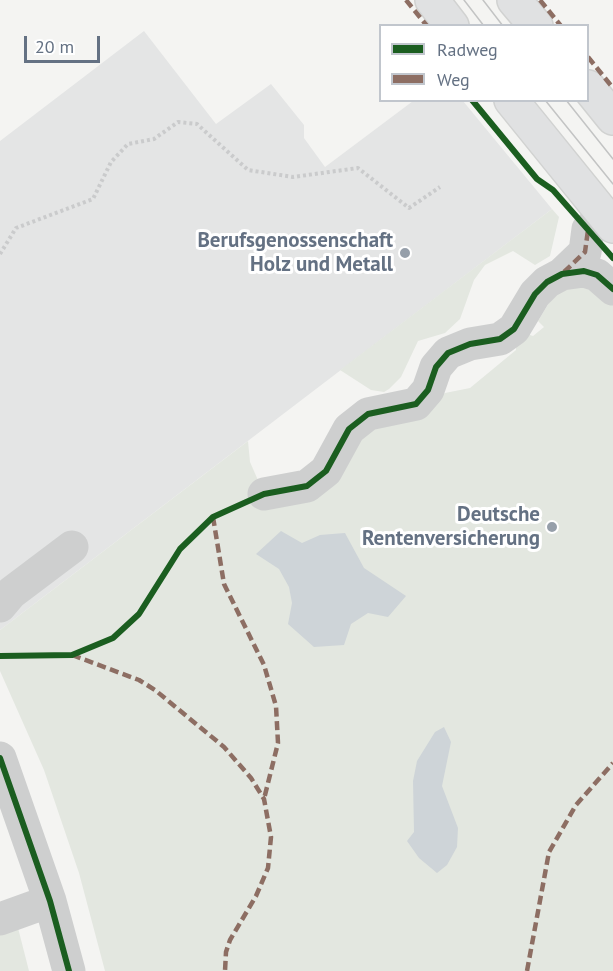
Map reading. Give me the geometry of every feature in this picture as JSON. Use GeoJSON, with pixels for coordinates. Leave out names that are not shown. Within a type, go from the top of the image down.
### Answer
{"type":"FeatureCollection","features":[{"type":"Feature","properties":{"kind":"main road"},"geometry":{"type":"LineString","coordinates":[[432,0],[450,24]]}},
{"type":"Feature","properties":{"kind":"main road"},"geometry":{"type":"LineString","coordinates":[[514,0],[534,24]]}},
{"type":"Feature","properties":{"kind":"main road"},"geometry":{"type":"LineString","coordinates":[[589,88],[613,118]]}},
{"type":"Feature","properties":{"kind":"main road"},"geometry":{"type":"LineString","coordinates":[[513,102],[600,228]]}},
{"type":"Feature","properties":{"kind":"street"},"geometry":{"type":"LineString","coordinates":[[264,494],[307,486],[326,471],[349,429],[368,414],[417,404],[428,390],[435,367],[448,353],[470,344],[500,339],[514,329],[535,294],[547,282],[562,274],[585,252],[600,228]]}},
{"type":"Feature","properties":{"kind":"street"},"geometry":{"type":"LineString","coordinates":[[562,274],[584,271],[597,275],[613,289]]}},
{"type":"Feature","properties":{"kind":"street"},"geometry":{"type":"LineString","coordinates":[[0,606],[10,593],[72,548]]}},
{"type":"Feature","properties":{"kind":"street"},"geometry":{"type":"LineString","coordinates":[[0,758],[50,901],[69,971]]}},
{"type":"Feature","properties":{"kind":"street"},"geometry":{"type":"LineString","coordinates":[[0,918],[50,901]]}},
{"type":"Feature","properties":{"kind":"path"},"geometry":{"type":"LineString","coordinates":[[0,254],[16,228],[93,199],[111,162],[128,144],[154,140],[178,122],[198,124],[248,170],[293,177],[358,168],[409,208],[440,187]]}},
{"type":"Feature","properties":{"kind":"shaded area"},"geometry":{"type":"Polygon","coordinates":[[[144,31],[216,124],[271,84],[304,125],[304,138],[325,167],[412,102],[464,102],[552,209],[0,630],[0,141],[144,31]]]}},
{"type":"Feature","properties":{"kind":"shaded area"},"geometry":{"type":"Polygon","coordinates":[[[552,209],[559,217],[550,256],[535,265],[513,251],[485,265],[474,280],[460,319],[445,333],[418,341],[401,377],[389,389],[384,392],[371,390],[340,370],[552,209]]]}},
{"type":"Feature","properties":{"kind":"shaded area"},"geometry":{"type":"Polygon","coordinates":[[[563,280],[613,297],[613,971],[105,971],[79,873],[44,770],[0,671],[0,630],[248,441],[250,462],[264,494],[345,443],[445,393],[470,388],[516,350],[516,344],[527,334],[533,336],[544,327],[538,321],[563,280]]]}},
{"type":"Feature","properties":{"kind":"shaded area"},"geometry":{"type":"Polygon","coordinates":[[[281,531],[302,543],[320,535],[345,533],[364,568],[406,596],[388,617],[368,613],[351,624],[344,645],[314,647],[288,624],[292,603],[289,587],[279,569],[256,554],[281,531]]]}},
{"type":"Feature","properties":{"kind":"shaded area"},"geometry":{"type":"Polygon","coordinates":[[[444,727],[451,742],[442,786],[458,828],[457,847],[447,865],[437,873],[419,858],[407,841],[414,832],[413,781],[417,761],[435,732],[444,727]]]}},
{"type":"Feature","properties":{"kind":"shaded area"},"geometry":{"type":"Polygon","coordinates":[[[16,920],[29,971],[0,971],[0,925],[16,920]]]}},
{"type":"Feature","properties":{"kind":"tram line"},"geometry":{"type":"LineString","coordinates":[[464,0],[482,24]]}},
{"type":"Feature","properties":{"kind":"tram line"},"geometry":{"type":"LineString","coordinates":[[483,0],[501,24]]}},
{"type":"Feature","properties":{"kind":"tram line"},"geometry":{"type":"LineString","coordinates":[[547,102],[613,184]]}},
{"type":"Feature","properties":{"kind":"tram line"},"geometry":{"type":"LineString","coordinates":[[568,102],[613,159]]}},
{"type":"Feature","properties":{"kind":"marked path"},"geometry":{"type":"LineString","coordinates":[[406,0],[425,24]]}},
{"type":"Feature","properties":{"kind":"marked path"},"geometry":{"type":"LineString","coordinates":[[540,0],[559,24]]}},
{"type":"Feature","properties":{"kind":"marked path"},"geometry":{"type":"LineString","coordinates":[[589,58],[613,88]]}},
{"type":"Feature","properties":{"kind":"marked path"},"geometry":{"type":"LineString","coordinates":[[564,272],[585,252],[588,230]]}},
{"type":"Feature","properties":{"kind":"marked path"},"geometry":{"type":"LineString","coordinates":[[213,517],[224,584],[264,665],[276,706],[278,743],[264,799]]}},
{"type":"Feature","properties":{"kind":"marked path"},"geometry":{"type":"LineString","coordinates":[[72,655],[139,680],[155,690],[224,747],[251,778],[264,799],[271,837],[268,868],[256,896],[230,940],[226,952],[225,971]]}},
{"type":"Feature","properties":{"kind":"marked path"},"geometry":{"type":"LineString","coordinates":[[527,971],[549,852],[576,805],[613,763]]}},
{"type":"Feature","properties":{"kind":"cycle path"},"geometry":{"type":"LineString","coordinates":[[474,102],[537,179],[553,190],[613,258]]}},
{"type":"Feature","properties":{"kind":"cycle path"},"geometry":{"type":"LineString","coordinates":[[0,656],[72,655],[113,638],[139,614],[180,549],[213,517],[264,494],[307,486],[326,471],[349,429],[368,414],[416,404],[428,390],[436,367],[448,353],[470,344],[500,339],[514,329],[535,294],[547,282],[562,274],[584,271],[597,275],[613,289]]}},
{"type":"Feature","properties":{"kind":"cycle path"},"geometry":{"type":"LineString","coordinates":[[0,758],[50,901],[69,971]]}},
{"type":"Feature","properties":{"kind":"place","name":"Berufsgenossenschaft Holz und Metall"},"geometry":{"type":"Point","coordinates":[405,253]}},
{"type":"Feature","properties":{"kind":"place","name":"Deutsche Rentenversicherung"},"geometry":{"type":"Point","coordinates":[552,527]}}]}
